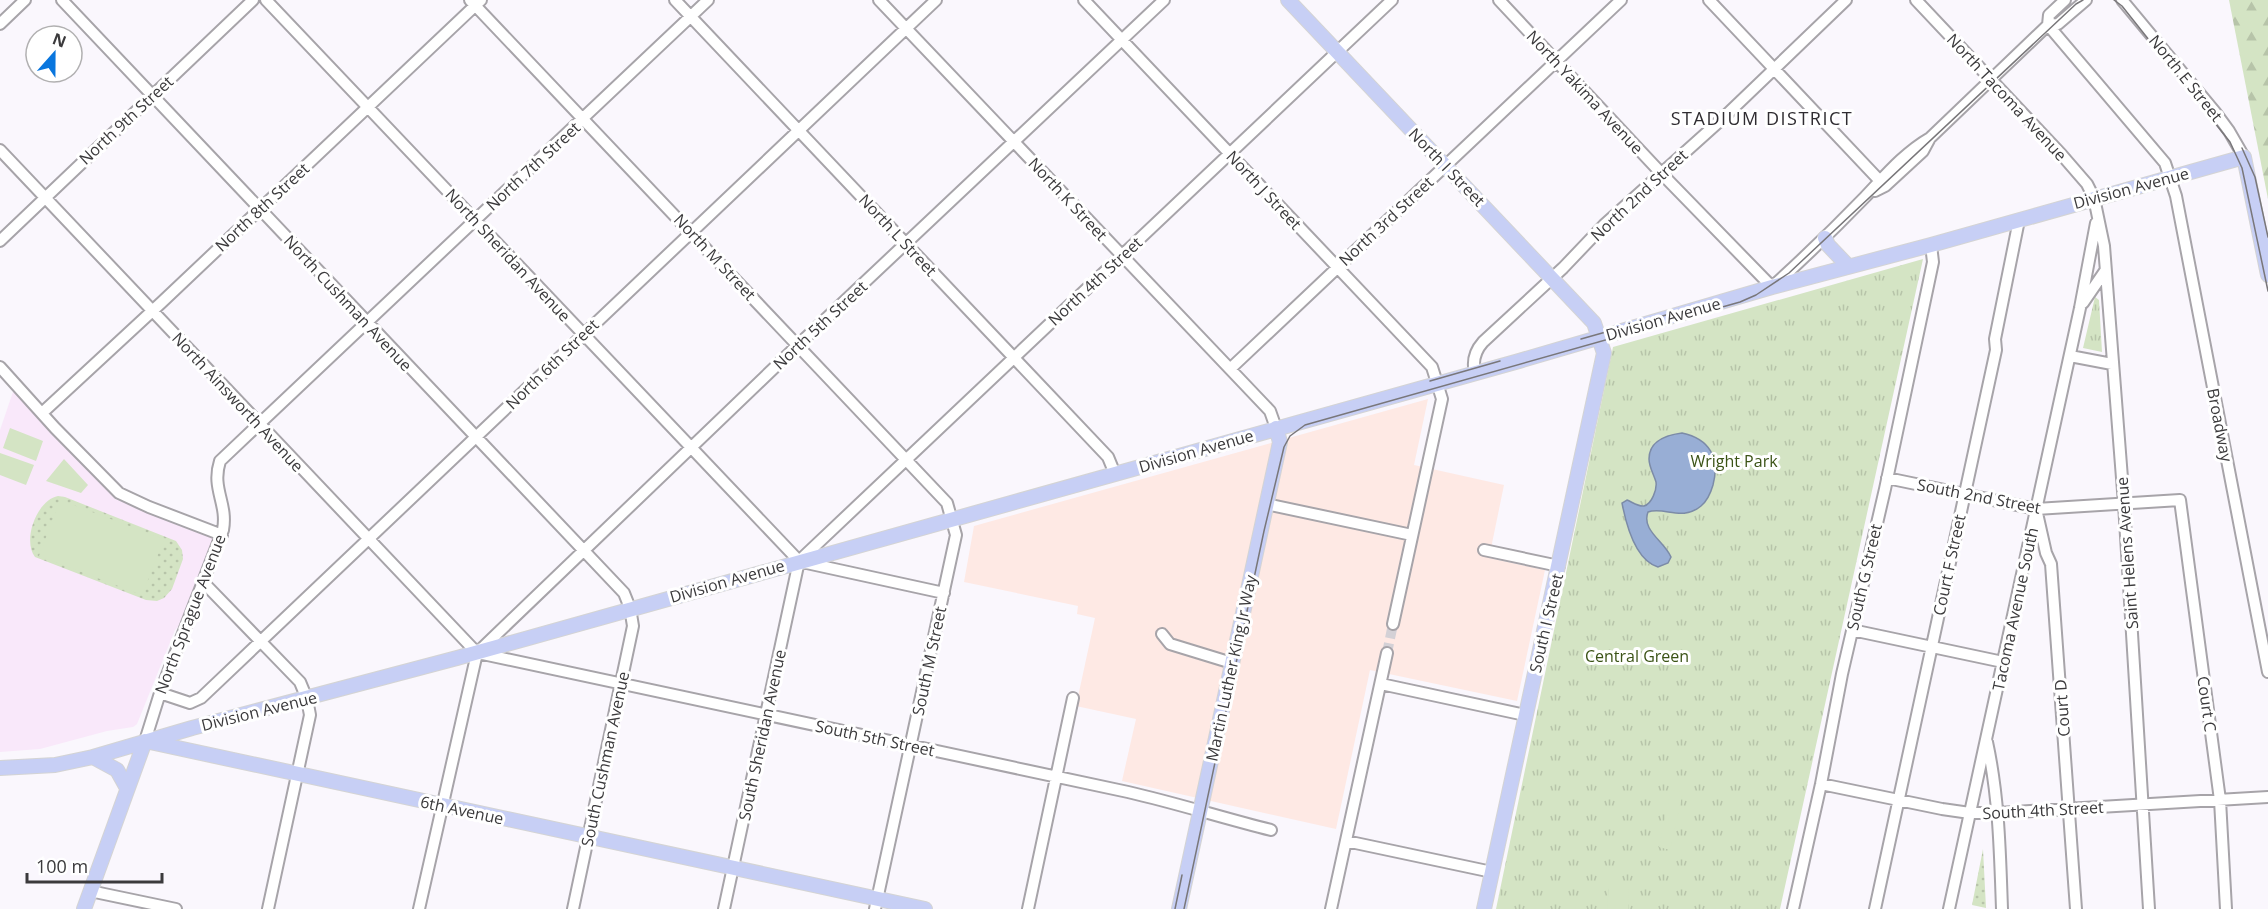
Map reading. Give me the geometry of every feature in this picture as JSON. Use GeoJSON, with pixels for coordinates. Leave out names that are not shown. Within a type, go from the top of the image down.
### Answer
{"type":"FeatureCollection","features":[{"type":"Feature","properties":{"kind":"main road","name":"North I Street"},"geometry":{"type":"LineString","coordinates":[[1288,0],[1594,323],[1599,338]]}},
{"type":"Feature","properties":{"kind":"main road","name":"Division Avenue"},"geometry":{"type":"LineString","coordinates":[[145,741],[477,652],[1475,373],[1772,287],[2244,157]]}},
{"type":"Feature","properties":{"kind":"main road"},"geometry":{"type":"LineString","coordinates":[[2244,157],[2268,275]]}},
{"type":"Feature","properties":{"kind":"main road"},"geometry":{"type":"LineString","coordinates":[[1825,238],[1828,245],[1848,266]]}},
{"type":"Feature","properties":{"kind":"main road","name":"South I Street"},"geometry":{"type":"LineString","coordinates":[[1484,909],[1604,353],[1599,338]]}},
{"type":"Feature","properties":{"kind":"main road","name":"Martin Luther King Jr Way"},"geometry":{"type":"LineString","coordinates":[[1179,909],[1280,442],[1276,428]]}},
{"type":"Feature","properties":{"kind":"main road"},"geometry":{"type":"LineString","coordinates":[[84,909],[145,741]]}},
{"type":"Feature","properties":{"kind":"main road","name":"6th Avenue"},"geometry":{"type":"LineString","coordinates":[[0,768],[55,765],[93,757],[145,741],[734,867],[877,904],[925,909]]}},
{"type":"Feature","properties":{"kind":"main road"},"geometry":{"type":"LineString","coordinates":[[93,757],[117,770],[127,788]]}},
{"type":"Feature","properties":{"kind":"street"},"geometry":{"type":"LineString","coordinates":[[0,24],[25,0]]}},
{"type":"Feature","properties":{"kind":"street","name":"North Cushman Avenue"},"geometry":{"type":"LineString","coordinates":[[62,0],[584,550],[624,593],[630,608]]}},
{"type":"Feature","properties":{"kind":"street","name":"North 9th Street"},"geometry":{"type":"LineString","coordinates":[[0,241],[253,0]]}},
{"type":"Feature","properties":{"kind":"street","name":"North Sheridan Avenue"},"geometry":{"type":"LineString","coordinates":[[266,0],[799,561]]}},
{"type":"Feature","properties":{"kind":"street","name":"North L Street"},"geometry":{"type":"LineString","coordinates":[[675,0],[1108,457],[1115,474]]}},
{"type":"Feature","properties":{"kind":"street","name":"North 7th Street"},"geometry":{"type":"LineString","coordinates":[[216,487],[220,460],[260,425],[708,0]]}},
{"type":"Feature","properties":{"kind":"street","name":"North K Street"},"geometry":{"type":"LineString","coordinates":[[879,0],[1270,411],[1276,428]]}},
{"type":"Feature","properties":{"kind":"street","name":"North 6th Street"},"geometry":{"type":"LineString","coordinates":[[160,693],[190,703],[201,698],[936,0]]}},
{"type":"Feature","properties":{"kind":"street","name":"North J Street"},"geometry":{"type":"LineString","coordinates":[[1084,0],[1432,367],[1438,383]]}},
{"type":"Feature","properties":{"kind":"street","name":"North 5th Street"},"geometry":{"type":"LineString","coordinates":[[477,652],[1164,0]]}},
{"type":"Feature","properties":{"kind":"street","name":"North 4th Street"},"geometry":{"type":"LineString","coordinates":[[799,561],[1392,0]]}},
{"type":"Feature","properties":{"kind":"street","name":"North Yakima Avenue"},"geometry":{"type":"LineString","coordinates":[[1499,0],[1661,173],[1772,287]]}},
{"type":"Feature","properties":{"kind":"street","name":"North 3rd Street"},"geometry":{"type":"LineString","coordinates":[[1230,369],[1621,0]]}},
{"type":"Feature","properties":{"kind":"street"},"geometry":{"type":"LineString","coordinates":[[1709,0],[1880,180]]}},
{"type":"Feature","properties":{"kind":"street","name":"North 2nd Street"},"geometry":{"type":"LineString","coordinates":[[1475,373],[1474,358],[1477,349],[1604,225],[1846,0]]}},
{"type":"Feature","properties":{"kind":"street","name":"North Tacoma Avenue"},"geometry":{"type":"LineString","coordinates":[[1916,0],[2078,174],[2094,198]]}},
{"type":"Feature","properties":{"kind":"street"},"geometry":{"type":"LineString","coordinates":[[2048,25],[2049,15],[2065,0]]}},
{"type":"Feature","properties":{"kind":"street"},"geometry":{"type":"LineString","coordinates":[[1772,287],[1825,238],[1880,180],[1930,138],[2048,25],[2058,24],[2086,0]]}},
{"type":"Feature","properties":{"kind":"street","name":"North E Street"},"geometry":{"type":"LineString","coordinates":[[2120,1],[2215,112],[2244,157]]}},
{"type":"Feature","properties":{"kind":"street","name":"North 8th Street"},"geometry":{"type":"LineString","coordinates":[[42,413],[368,107],[476,2]]}},
{"type":"Feature","properties":{"kind":"street","name":"North M Street"},"geometry":{"type":"LineString","coordinates":[[476,2],[947,503],[951,519]]}},
{"type":"Feature","properties":{"kind":"street","name":"Broadway"},"geometry":{"type":"LineString","coordinates":[[2048,25],[2165,163],[2171,178],[2268,672]]}},
{"type":"Feature","properties":{"kind":"street"},"geometry":{"type":"LineString","coordinates":[[1867,195],[1885,186],[1923,151],[1930,138]]}},
{"type":"Feature","properties":{"kind":"street","name":"North Ainsworth Avenue"},"geometry":{"type":"LineString","coordinates":[[0,150],[477,652]]}},
{"type":"Feature","properties":{"kind":"street","name":"Saint Helens Avenue"},"geometry":{"type":"LineString","coordinates":[[2094,198],[2104,246],[2124,504],[2149,909]]}},
{"type":"Feature","properties":{"kind":"street","name":"Tacoma Avenue South"},"geometry":{"type":"LineString","coordinates":[[1949,909],[2070,356],[2097,217]]}},
{"type":"Feature","properties":{"kind":"street","name":"Court F Street"},"geometry":{"type":"LineString","coordinates":[[1875,909],[1995,350],[1995,339],[2019,220]]}},
{"type":"Feature","properties":{"kind":"street","name":"South G Street"},"geometry":{"type":"LineString","coordinates":[[1793,909],[1933,262],[1931,245]]}},
{"type":"Feature","properties":{"kind":"street","name":"Tacoma Avenue South"},"geometry":{"type":"LineString","coordinates":[[2080,308],[2105,271]]}},
{"type":"Feature","properties":{"kind":"street"},"geometry":{"type":"LineString","coordinates":[[2070,356],[2112,364]]}},
{"type":"Feature","properties":{"kind":"street"},"geometry":{"type":"LineString","coordinates":[[0,367],[108,484],[119,493],[148,507],[222,535]]}},
{"type":"Feature","properties":{"kind":"street"},"geometry":{"type":"LineString","coordinates":[[1393,624],[1442,399],[1438,383]]}},
{"type":"Feature","properties":{"kind":"street","name":"South 2nd Street"},"geometry":{"type":"LineString","coordinates":[[1887,478],[2036,509],[2180,500]]}},
{"type":"Feature","properties":{"kind":"street","name":"North Sprague Avenue"},"geometry":{"type":"LineString","coordinates":[[145,741],[160,693],[222,535],[224,513],[216,487]]}},
{"type":"Feature","properties":{"kind":"street","name":"Court C"},"geometry":{"type":"LineString","coordinates":[[2180,500],[2220,800],[2226,909]]}},
{"type":"Feature","properties":{"kind":"street"},"geometry":{"type":"LineString","coordinates":[[1266,504],[1412,534]]}},
{"type":"Feature","properties":{"kind":"street","name":"Court D"},"geometry":{"type":"LineString","coordinates":[[2036,509],[2046,553],[2051,564],[2076,909]]}},
{"type":"Feature","properties":{"kind":"street","name":"South M Street"},"geometry":{"type":"LineString","coordinates":[[877,904],[956,535],[951,519]]}},
{"type":"Feature","properties":{"kind":"street"},"geometry":{"type":"LineString","coordinates":[[1484,550],[1559,566]]}},
{"type":"Feature","properties":{"kind":"street"},"geometry":{"type":"LineString","coordinates":[[799,561],[944,593]]}},
{"type":"Feature","properties":{"kind":"street","name":"South Sheridan Avenue"},"geometry":{"type":"LineString","coordinates":[[724,909],[799,561]]}},
{"type":"Feature","properties":{"kind":"street"},"geometry":{"type":"LineString","coordinates":[[204,583],[300,682],[307,699],[310,715],[268,909]]}},
{"type":"Feature","properties":{"kind":"street","name":"South Cushman Avenue"},"geometry":{"type":"LineString","coordinates":[[573,909],[633,626],[630,608]]}},
{"type":"Feature","properties":{"kind":"street"},"geometry":{"type":"LineString","coordinates":[[1852,630],[2003,662]]}},
{"type":"Feature","properties":{"kind":"street"},"geometry":{"type":"LineString","coordinates":[[1162,634],[1170,644],[1232,663]]}},
{"type":"Feature","properties":{"kind":"street"},"geometry":{"type":"LineString","coordinates":[[419,909],[477,652]]}},
{"type":"Feature","properties":{"kind":"street","name":"South 5th Street"},"geometry":{"type":"LineString","coordinates":[[477,652],[1187,806],[1200,812],[1271,830]]}},
{"type":"Feature","properties":{"kind":"street"},"geometry":{"type":"LineString","coordinates":[[1331,909],[1387,653]]}},
{"type":"Feature","properties":{"kind":"street"},"geometry":{"type":"LineString","coordinates":[[1381,684],[1525,715]]}},
{"type":"Feature","properties":{"kind":"street"},"geometry":{"type":"LineString","coordinates":[[1028,909],[1073,698]]}},
{"type":"Feature","properties":{"kind":"street"},"geometry":{"type":"LineString","coordinates":[[1986,739],[1994,772],[1998,813],[2002,909]]}},
{"type":"Feature","properties":{"kind":"street","name":"South 4th Street"},"geometry":{"type":"LineString","coordinates":[[1821,784],[1970,813],[2268,797]]}},
{"type":"Feature","properties":{"kind":"street"},"geometry":{"type":"LineString","coordinates":[[1346,841],[1492,872]]}},
{"type":"Feature","properties":{"kind":"street"},"geometry":{"type":"LineString","coordinates":[[90,891],[176,909]]}},
{"type":"Feature","properties":{"kind":"shaded area"},"geometry":{"type":"Polygon","coordinates":[[[14,389],[115,499],[213,536],[214,539],[187,616],[175,630],[137,724],[133,727],[107,731],[40,749],[0,752],[0,430],[14,389]]]}},
{"type":"Feature","properties":{"kind":"shaded area"},"geometry":{"type":"Polygon","coordinates":[[[1428,399],[1414,465],[1504,485],[1489,558],[1545,570],[1517,701],[1370,670],[1336,829],[1122,781],[1136,719],[1076,706],[1095,618],[1077,614],[1078,606],[964,582],[974,526],[1428,399]]]}},
{"type":"Feature","properties":{"kind":"green space"},"geometry":{"type":"Polygon","coordinates":[[[2229,0],[2268,0],[2268,199],[2229,0]]]}},
{"type":"Feature","properties":{"kind":"green space","name":"Wright Park"},"geometry":{"type":"Polygon","coordinates":[[[1923,259],[1780,909],[1496,909],[1613,347],[1923,259]]]}},
{"type":"Feature","properties":{"kind":"green space"},"geometry":{"type":"Polygon","coordinates":[[[2095,297],[2099,300],[2102,352],[2083,348],[2095,297]]]}},
{"type":"Feature","properties":{"kind":"green space"},"geometry":{"type":"Polygon","coordinates":[[[10,428],[43,441],[36,461],[3,448],[10,428]]]}},
{"type":"Feature","properties":{"kind":"green space"},"geometry":{"type":"Polygon","coordinates":[[[0,453],[34,465],[26,485],[0,475],[0,453]]]}},
{"type":"Feature","properties":{"kind":"green space"},"geometry":{"type":"Polygon","coordinates":[[[64,459],[88,485],[81,493],[46,481],[64,459]]]}},
{"type":"Feature","properties":{"kind":"green space"},"geometry":{"type":"Polygon","coordinates":[[[58,496],[176,541],[182,550],[183,559],[172,589],[164,598],[157,601],[146,600],[35,557],[30,541],[34,522],[44,505],[50,499],[58,496]]]}},
{"type":"Feature","properties":{"kind":"green space"},"geometry":{"type":"Polygon","coordinates":[[[60,500],[164,539],[142,595],[39,556],[60,500]]]}},
{"type":"Feature","properties":{"kind":"green space"},"geometry":{"type":"Polygon","coordinates":[[[1671,790],[1683,792],[1670,850],[1659,847],[1671,790]]]}},
{"type":"Feature","properties":{"kind":"green space"},"geometry":{"type":"Polygon","coordinates":[[[1983,849],[1986,908],[1972,905],[1983,849]]]}},
{"type":"Feature","properties":{"kind":"green space"},"geometry":{"type":"Polygon","coordinates":[[[1609,887],[1629,888],[1628,909],[1607,909],[1609,887]]]}},
{"type":"Feature","properties":{"kind":"water"},"geometry":{"type":"Polygon","coordinates":[[[1682,433],[1700,440],[1711,451],[1714,458],[1715,475],[1707,499],[1694,511],[1687,513],[1648,512],[1650,530],[1671,557],[1668,563],[1658,567],[1643,557],[1638,549],[1629,531],[1622,503],[1627,500],[1642,506],[1647,505],[1656,485],[1649,462],[1652,447],[1665,437],[1682,433]]]}},
{"type":"Feature","properties":{"kind":"tunnel"},"geometry":{"type":"LineString","coordinates":[[1387,653],[1393,624]]}},
{"type":"Feature","properties":{"kind":"tram line"},"geometry":{"type":"LineString","coordinates":[[1184,909],[1264,531],[1284,447],[1290,436],[1305,425],[1740,302],[1756,295],[1789,273],[2076,4],[2083,0]]}},
{"type":"Feature","properties":{"kind":"tram line"},"geometry":{"type":"LineString","coordinates":[[2114,0],[2122,6],[2230,142],[2242,168],[2268,291]]}},
{"type":"Feature","properties":{"kind":"tram line"},"geometry":{"type":"LineString","coordinates":[[2242,148],[2255,177],[2268,237]]}},
{"type":"Feature","properties":{"kind":"tram line"},"geometry":{"type":"LineString","coordinates":[[1581,339],[1705,304]]}},
{"type":"Feature","properties":{"kind":"tram line"},"geometry":{"type":"LineString","coordinates":[[1430,381],[1500,361]]}},
{"type":"Feature","properties":{"kind":"tram line"},"geometry":{"type":"LineString","coordinates":[[1175,909],[1182,875]]}},
{"type":"Feature","properties":{"kind":"district","name":"STADIUM DISTRICT"},"geometry":{"type":"Point","coordinates":[1762,119]}},
{"type":"Feature","properties":{"kind":"park label","name":"Central Green"},"geometry":{"type":"Point","coordinates":[1637,656]}}]}
